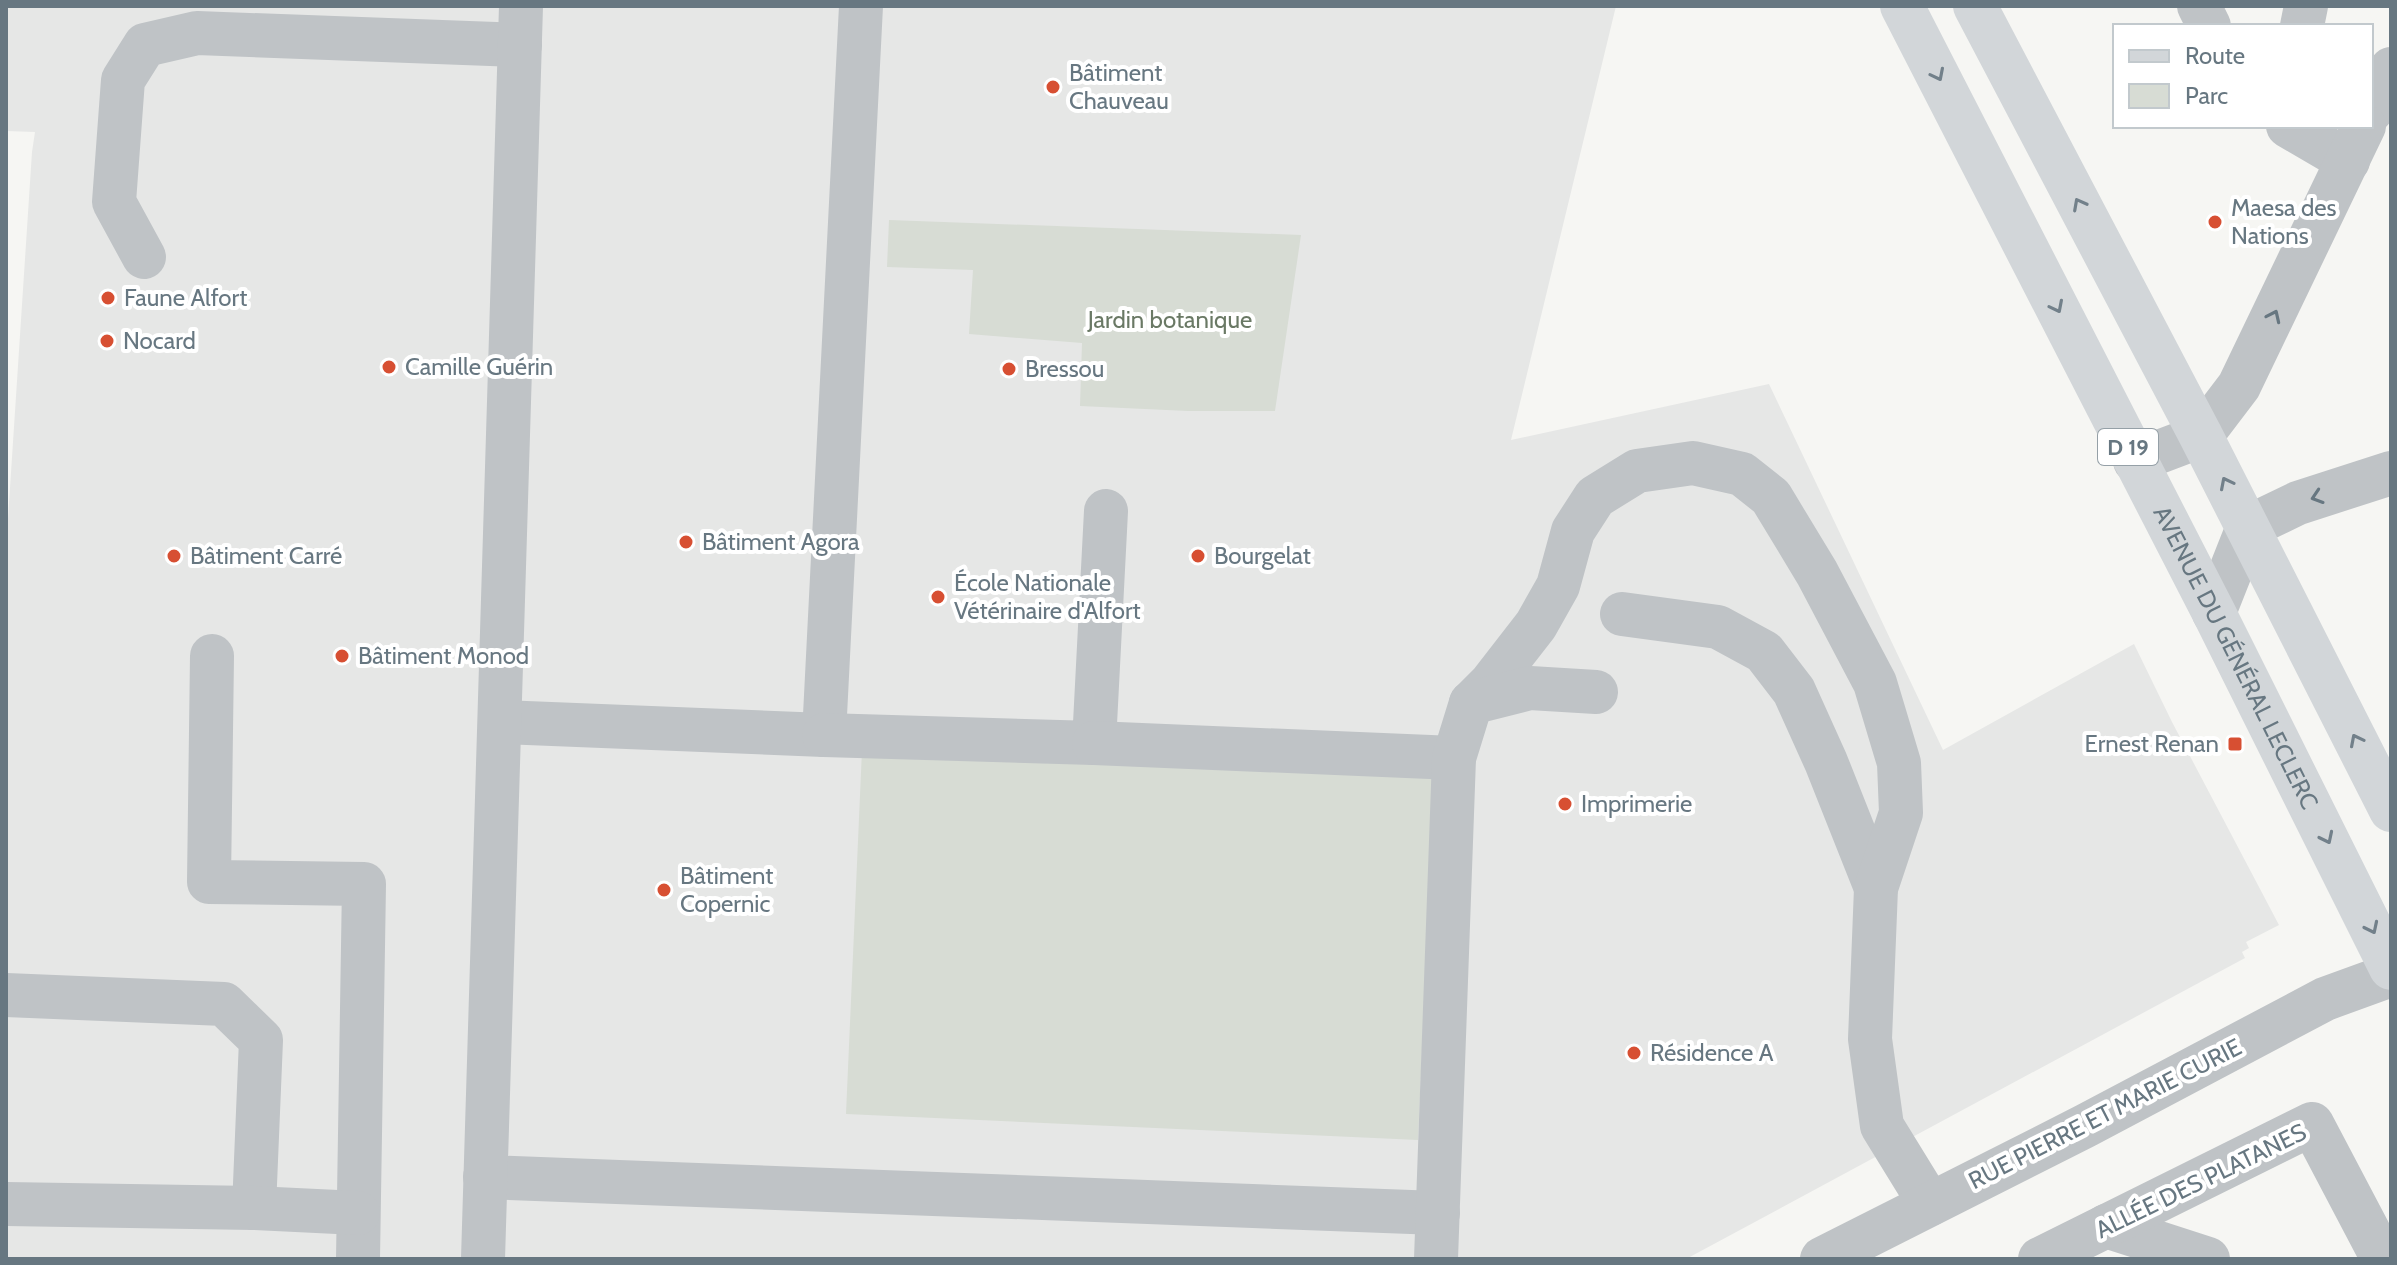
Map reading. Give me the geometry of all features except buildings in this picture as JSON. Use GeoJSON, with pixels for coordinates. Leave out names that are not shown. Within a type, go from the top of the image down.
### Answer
{"type":"FeatureCollection","features":[{"type":"Feature","properties":{"kind":"main road","name":"AVENUE DU GÉNÉRAL LECLERC"},"geometry":{"type":"LineString","coordinates":[[1902,6],[2214,613],[2391,968]]}},
{"type":"Feature","properties":{"kind":"main road","name":"D 19"},"geometry":{"type":"LineString","coordinates":[[1975,6],[2201,436],[2391,810]]}},
{"type":"Feature","properties":{"kind":"street"},"geometry":{"type":"LineString","coordinates":[[824,735],[861,6]]}},
{"type":"Feature","properties":{"kind":"street"},"geometry":{"type":"LineString","coordinates":[[2199,6],[2208,24]]}},
{"type":"Feature","properties":{"kind":"street"},"geometry":{"type":"LineString","coordinates":[[144,257],[114,202],[123,80],[145,45],[197,33],[520,26],[483,1259]]}},
{"type":"Feature","properties":{"kind":"street"},"geometry":{"type":"LineString","coordinates":[[2373,107],[2391,69]]}},
{"type":"Feature","properties":{"kind":"street"},"geometry":{"type":"LineString","coordinates":[[2135,461],[2201,436],[2250,368],[2356,143],[2296,128]]}},
{"type":"Feature","properties":{"kind":"street"},"geometry":{"type":"LineString","coordinates":[[1436,1259],[1454,758],[1471,703],[1536,625],[1558,586],[1573,531],[1595,497],[1637,471],[1693,463],[1742,474],[1771,497],[1817,573],[1875,683],[1899,763],[1901,813],[1876,888],[1870,1039],[1882,1126],[1930,1204]]}},
{"type":"Feature","properties":{"kind":"street"},"geometry":{"type":"LineString","coordinates":[[2214,613],[2248,527],[2298,503],[2391,473]]}},
{"type":"Feature","properties":{"kind":"street"},"geometry":{"type":"LineString","coordinates":[[1094,743],[1106,511]]}},
{"type":"Feature","properties":{"kind":"street"},"geometry":{"type":"LineString","coordinates":[[1622,614],[1718,627],[1764,652],[1794,691],[1876,888]]}},
{"type":"Feature","properties":{"kind":"street"},"geometry":{"type":"LineString","coordinates":[[212,656],[209,882],[364,884],[358,1259]]}},
{"type":"Feature","properties":{"kind":"street"},"geometry":{"type":"LineString","coordinates":[[1471,703],[1530,688],[1596,692]]}},
{"type":"Feature","properties":{"kind":"street"},"geometry":{"type":"LineString","coordinates":[[500,722],[1454,758]]}},
{"type":"Feature","properties":{"kind":"street","name":"RUE PIERRE ET MARIE CURIE"},"geometry":{"type":"LineString","coordinates":[[1822,1259],[2325,999],[2391,975]]}},
{"type":"Feature","properties":{"kind":"street"},"geometry":{"type":"LineString","coordinates":[[6,995],[224,1004],[261,1040],[254,1208]]}},
{"type":"Feature","properties":{"kind":"street","name":"ALLÉE DES PLATANES"},"geometry":{"type":"LineString","coordinates":[[2040,1259],[2312,1124],[2383,1259]]}},
{"type":"Feature","properties":{"kind":"street"},"geometry":{"type":"LineString","coordinates":[[485,1177],[1438,1213]]}},
{"type":"Feature","properties":{"kind":"street"},"geometry":{"type":"LineString","coordinates":[[6,1204],[358,1213]]}},
{"type":"Feature","properties":{"kind":"street"},"geometry":{"type":"LineString","coordinates":[[2106,1226],[2208,1259]]}},
{"type":"Feature","properties":{"kind":"shaded area","name":"École Nationale Vétérinaire d'Alfort"},"geometry":{"type":"Polygon","coordinates":[[[6,6],[1616,6],[1511,440],[1769,384],[1943,750],[2134,644],[2279,925],[2246,942],[2249,948],[2242,952],[2245,958],[1686,1259],[6,1259],[6,549],[35,132],[6,131],[6,6]]]}},
{"type":"Feature","properties":{"kind":"green space","name":"Jardin botanique"},"geometry":{"type":"Polygon","coordinates":[[[889,220],[1301,235],[1275,411],[1080,406],[1082,343],[969,334],[973,270],[887,267],[889,220]]]}},
{"type":"Feature","properties":{"kind":"green space"},"geometry":{"type":"Polygon","coordinates":[[[862,750],[1434,777],[1418,1140],[846,1114],[862,750]]]}},
{"type":"Feature","properties":{"kind":"place","name":"Bâtiment Chauveau"},"geometry":{"type":"Point","coordinates":[1053,87]}},
{"type":"Feature","properties":{"kind":"place","name":"Maesa des Nations"},"geometry":{"type":"Point","coordinates":[2215,222]}},
{"type":"Feature","properties":{"kind":"place","name":"Faune Alfort"},"geometry":{"type":"Point","coordinates":[108,298]}},
{"type":"Feature","properties":{"kind":"place","name":"Nocard"},"geometry":{"type":"Point","coordinates":[107,341]}},
{"type":"Feature","properties":{"kind":"place","name":"Camille Guérin"},"geometry":{"type":"Point","coordinates":[389,367]}},
{"type":"Feature","properties":{"kind":"place","name":"Bressou"},"geometry":{"type":"Point","coordinates":[1009,369]}},
{"type":"Feature","properties":{"kind":"place","name":"Bâtiment Agora"},"geometry":{"type":"Point","coordinates":[686,542]}},
{"type":"Feature","properties":{"kind":"place","name":"Bâtiment Carré"},"geometry":{"type":"Point","coordinates":[174,556]}},
{"type":"Feature","properties":{"kind":"place","name":"Bourgelat"},"geometry":{"type":"Point","coordinates":[1198,556]}},
{"type":"Feature","properties":{"kind":"place","name":"École Nationale Vétérinaire d'Alfort"},"geometry":{"type":"Point","coordinates":[938,597]}},
{"type":"Feature","properties":{"kind":"place","name":"Bâtiment Monod"},"geometry":{"type":"Point","coordinates":[342,656]}},
{"type":"Feature","properties":{"kind":"place","name":"Ernest Renan"},"geometry":{"type":"Point","coordinates":[2235,744]}},
{"type":"Feature","properties":{"kind":"place","name":"Imprimerie"},"geometry":{"type":"Point","coordinates":[1565,804]}},
{"type":"Feature","properties":{"kind":"place","name":"Bâtiment Copernic"},"geometry":{"type":"Point","coordinates":[664,890]}},
{"type":"Feature","properties":{"kind":"place","name":"Résidence A"},"geometry":{"type":"Point","coordinates":[1634,1053]}}]}
